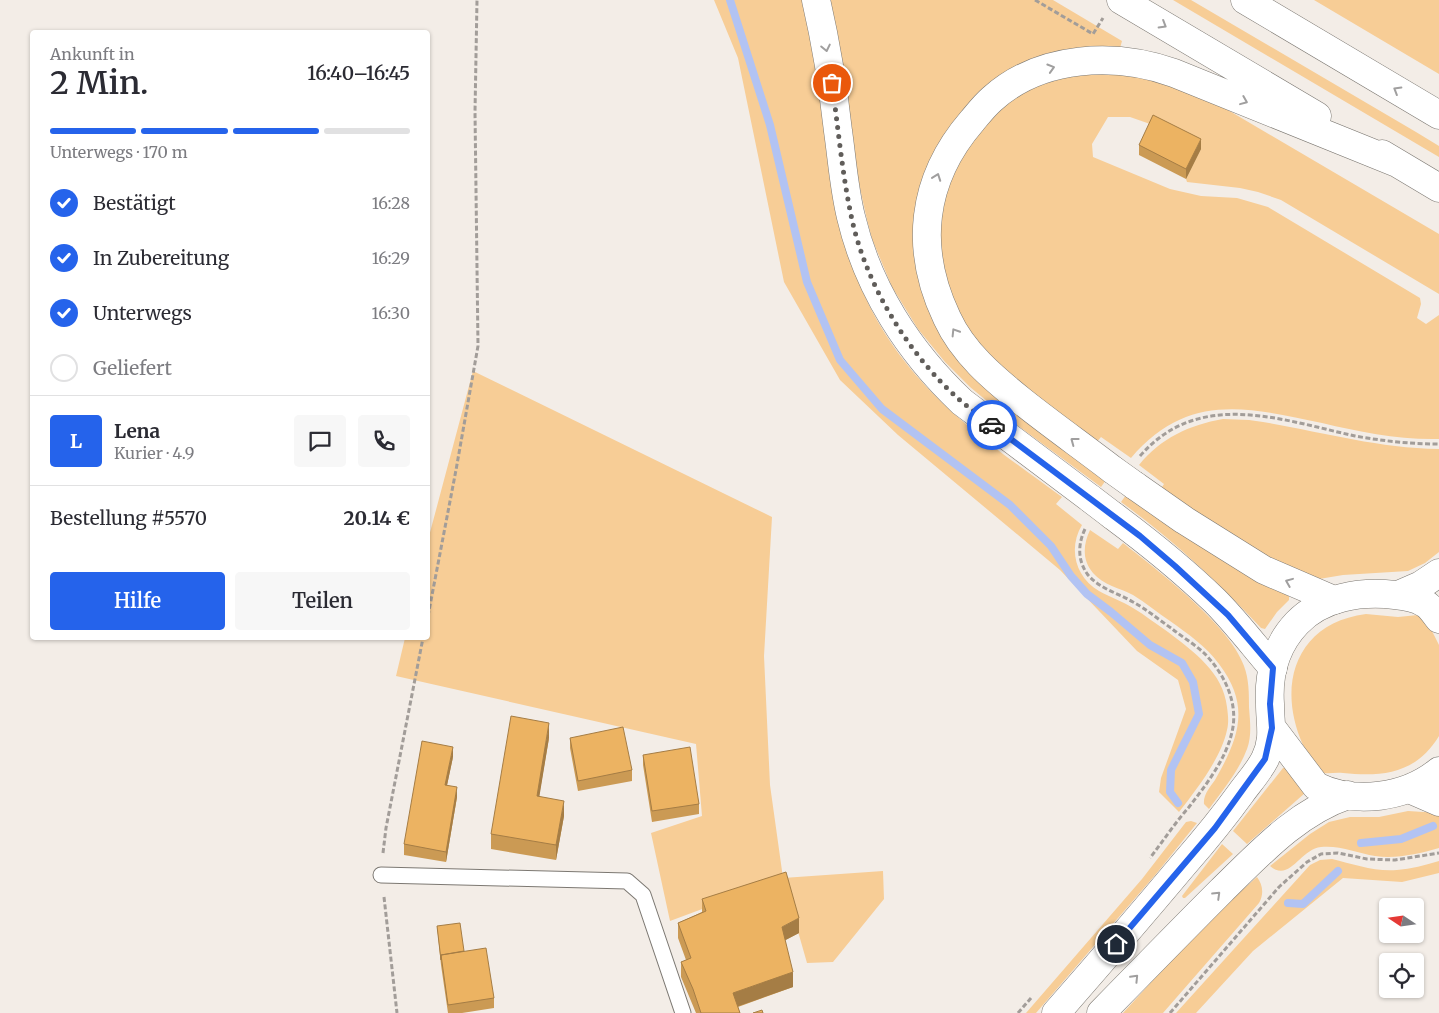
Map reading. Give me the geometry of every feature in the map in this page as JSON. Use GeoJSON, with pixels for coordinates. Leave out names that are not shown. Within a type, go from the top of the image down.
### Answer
{"type":"FeatureCollection","features":[{"type":"Feature","properties":{"kind":"main road"},"geometry":{"type":"LineString","coordinates":[[816,0],[830,63],[851,216],[866,264],[889,311],[902,332],[914,349],[962,402],[1140,536],[1213,600],[1273,668]]}},
{"type":"Feature","properties":{"kind":"main road"},"geometry":{"type":"LineString","coordinates":[[1245,0],[1439,114]]}},
{"type":"Feature","properties":{"kind":"main road"},"geometry":{"type":"LineString","coordinates":[[1112,9],[1397,163],[1439,188]]}},
{"type":"Feature","properties":{"kind":"main road"},"geometry":{"type":"LineString","coordinates":[[1334,600],[1264,570],[1184,520],[1127,472],[1039,415],[986,371],[968,352],[954,332],[933,285],[928,261],[927,220],[934,187],[948,153],[963,131],[983,108],[1003,91],[1039,72],[1079,61],[1131,61],[1157,67],[1397,163]]}},
{"type":"Feature","properties":{"kind":"main road"},"geometry":{"type":"LineString","coordinates":[[1398,596],[1416,588],[1439,573]]}},
{"type":"Feature","properties":{"kind":"main road"},"geometry":{"type":"LineString","coordinates":[[1056,1013],[1215,828],[1265,759],[1272,728],[1270,704],[1273,668],[1286,636],[1297,623],[1318,607],[1334,600],[1369,594],[1414,598],[1423,602],[1439,619]]}},
{"type":"Feature","properties":{"kind":"main road"},"geometry":{"type":"LineString","coordinates":[[1272,728],[1316,786],[1326,791],[1348,795],[1375,796],[1409,789],[1422,783],[1439,771]]}},
{"type":"Feature","properties":{"kind":"main road"},"geometry":{"type":"LineString","coordinates":[[1409,789],[1439,802]]}},
{"type":"Feature","properties":{"kind":"main road"},"geometry":{"type":"LineString","coordinates":[[1101,1013],[1182,929],[1266,849],[1308,814],[1322,805],[1348,795]]}},
{"type":"Feature","properties":{"kind":"lane"},"geometry":{"type":"LineString","coordinates":[[381,874],[627,881],[643,895],[683,1013]]}},
{"type":"Feature","properties":{"kind":"path"},"geometry":{"type":"LineString","coordinates":[[430,606],[478,346],[475,112],[477,0]]}},
{"type":"Feature","properties":{"kind":"path"},"geometry":{"type":"LineString","coordinates":[[1034,0],[1093,34],[1112,9]]}},
{"type":"Feature","properties":{"kind":"path"},"geometry":{"type":"LineString","coordinates":[[1127,472],[1152,444],[1181,425],[1207,416],[1228,414],[1250,414],[1376,440],[1439,444]]}},
{"type":"Feature","properties":{"kind":"path"},"geometry":{"type":"LineString","coordinates":[[1086,527],[1082,535],[1079,551],[1080,560],[1089,575],[1102,586],[1135,603],[1203,652],[1230,690],[1233,724],[1230,740],[1225,751],[1201,793],[1147,862]]}},
{"type":"Feature","properties":{"kind":"path"},"geometry":{"type":"LineString","coordinates":[[397,1013],[381,874],[386,828],[423,640]]}},
{"type":"Feature","properties":{"kind":"path"},"geometry":{"type":"LineString","coordinates":[[1170,1013],[1279,887],[1307,862],[1321,854],[1338,853],[1367,859],[1395,860],[1439,853]]}},
{"type":"Feature","properties":{"kind":"path"},"geometry":{"type":"LineString","coordinates":[[1018,1013],[1031,998]]}},
{"type":"Feature","properties":{"kind":"shaded area"},"geometry":{"type":"Polygon","coordinates":[[[714,0],[804,0],[817,66],[843,231],[859,283],[878,322],[901,357],[928,388],[958,417],[990,444],[1062,497],[1056,504],[1082,525],[1075,543],[1075,552],[1079,570],[1084,578],[1099,591],[1133,608],[1188,647],[1206,664],[1220,683],[1228,716],[1228,727],[1224,741],[1214,762],[1179,812],[1159,792],[1161,778],[1186,709],[1178,680],[1137,651],[1060,570],[898,435],[840,380],[784,282],[738,58],[714,0]]]}},
{"type":"Feature","properties":{"kind":"shaded area"},"geometry":{"type":"Polygon","coordinates":[[[828,0],[1053,0],[1122,41],[1120,48],[1094,48],[945,134],[932,158],[922,288],[1106,480],[1101,487],[1005,416],[970,387],[945,362],[918,329],[892,287],[872,239],[867,220],[858,179],[828,0]]]}},
{"type":"Feature","properties":{"kind":"shaded area"},"geometry":{"type":"Polygon","coordinates":[[[1173,0],[1191,0],[1416,132],[1439,146],[1439,157],[1173,0]]]}},
{"type":"Feature","properties":{"kind":"shaded area"},"geometry":{"type":"Polygon","coordinates":[[[1314,0],[1439,0],[1439,74],[1314,0]]]}},
{"type":"Feature","properties":{"kind":"shaded area"},"geometry":{"type":"Polygon","coordinates":[[[1080,73],[1141,75],[1216,103],[1439,234],[1439,294],[1281,200],[1240,188],[1187,182],[1186,179],[1201,149],[1153,125],[1130,117],[1108,117],[1092,144],[1093,157],[1170,189],[1201,196],[1237,198],[1268,207],[1420,298],[1421,304],[1417,318],[1426,324],[1439,315],[1439,439],[1380,435],[1268,412],[1219,410],[1196,414],[1174,422],[1152,437],[1131,458],[1101,437],[1096,443],[1000,368],[964,326],[942,272],[939,216],[958,159],[1000,108],[1031,88],[1080,73]]]}},
{"type":"Feature","properties":{"kind":"shaded area"},"geometry":{"type":"Polygon","coordinates":[[[473,371],[772,517],[764,656],[770,785],[783,878],[883,871],[884,899],[833,962],[807,963],[783,879],[670,921],[651,833],[702,816],[696,744],[396,676],[405,640],[430,640],[430,532],[473,371]]]}},
{"type":"Feature","properties":{"kind":"shaded area"},"geometry":{"type":"Polygon","coordinates":[[[1223,419],[1263,422],[1394,446],[1439,449],[1439,552],[1425,563],[1408,571],[1343,575],[1319,579],[1281,568],[1160,490],[1164,484],[1139,465],[1157,447],[1176,434],[1199,425],[1223,419]]]}},
{"type":"Feature","properties":{"kind":"shaded area"},"geometry":{"type":"Polygon","coordinates":[[[1126,495],[1260,580],[1289,596],[1289,600],[1277,612],[1265,629],[1261,628],[1194,561],[1121,502],[1126,495]]]}},
{"type":"Feature","properties":{"kind":"shaded area"},"geometry":{"type":"Polygon","coordinates":[[[1090,530],[1118,549],[1123,543],[1191,599],[1224,633],[1244,666],[1249,692],[1249,744],[1235,773],[1209,809],[1204,804],[1207,791],[1215,780],[1230,750],[1238,722],[1238,708],[1229,679],[1219,664],[1196,641],[1138,598],[1107,583],[1093,573],[1085,558],[1086,541],[1090,530]]]}},
{"type":"Feature","properties":{"kind":"shaded area"},"geometry":{"type":"Polygon","coordinates":[[[1366,614],[1398,617],[1418,615],[1422,617],[1431,629],[1439,645],[1439,736],[1430,749],[1420,758],[1397,770],[1371,774],[1323,773],[1305,749],[1295,723],[1292,700],[1293,680],[1298,660],[1308,644],[1323,630],[1342,620],[1366,614]]]}},
{"type":"Feature","properties":{"kind":"shaded area"},"geometry":{"type":"Polygon","coordinates":[[[1286,767],[1305,793],[1247,844],[1233,831],[1283,768],[1286,767]]]}},
{"type":"Feature","properties":{"kind":"shaded area"},"geometry":{"type":"Polygon","coordinates":[[[1408,811],[1439,813],[1439,848],[1391,857],[1375,856],[1335,847],[1321,847],[1307,853],[1289,868],[1277,870],[1270,866],[1310,834],[1329,822],[1350,817],[1379,817],[1408,811]]]}},
{"type":"Feature","properties":{"kind":"shaded area"},"geometry":{"type":"Polygon","coordinates":[[[1186,822],[1197,823],[1156,874],[1036,1013],[1026,1013],[1142,879],[1186,822]]]}},
{"type":"Feature","properties":{"kind":"shaded area"},"geometry":{"type":"Polygon","coordinates":[[[1222,844],[1233,854],[1183,898],[1182,896],[1222,844]]]}},
{"type":"Feature","properties":{"kind":"shaded area"},"geometry":{"type":"Polygon","coordinates":[[[1332,859],[1381,870],[1413,868],[1439,861],[1439,873],[1402,882],[1343,878],[1253,951],[1196,1013],[1176,1013],[1310,865],[1320,860],[1332,859]]]}},
{"type":"Feature","properties":{"kind":"shaded area"},"geometry":{"type":"Polygon","coordinates":[[[1257,877],[1261,883],[1262,890],[1259,903],[1163,1013],[1123,1013],[1204,926],[1257,877]]]}},
{"type":"Feature","properties":{"kind":"building"},"geometry":{"type":"Polygon","coordinates":[[[1153,115],[1201,139],[1186,169],[1139,145],[1153,115]]]}},
{"type":"Feature","properties":{"kind":"building"},"geometry":{"type":"Polygon","coordinates":[[[511,716],[549,723],[537,796],[564,801],[556,845],[491,834],[511,716]]]}},
{"type":"Feature","properties":{"kind":"building"},"geometry":{"type":"Polygon","coordinates":[[[623,727],[632,770],[578,781],[570,738],[623,727]]]}},
{"type":"Feature","properties":{"kind":"building"},"geometry":{"type":"Polygon","coordinates":[[[422,741],[453,747],[445,785],[457,787],[446,852],[404,844],[422,741]]]}},
{"type":"Feature","properties":{"kind":"building"},"geometry":{"type":"Polygon","coordinates":[[[690,747],[699,804],[652,811],[643,755],[690,747]]]}},
{"type":"Feature","properties":{"kind":"building"},"geometry":{"type":"Polygon","coordinates":[[[786,872],[799,918],[782,927],[793,972],[733,993],[740,1013],[701,1013],[681,962],[691,958],[678,923],[706,911],[702,899],[786,872]]]}},
{"type":"Feature","properties":{"kind":"building"},"geometry":{"type":"Polygon","coordinates":[[[460,923],[464,951],[441,955],[441,960],[437,926],[460,923]]]}},
{"type":"Feature","properties":{"kind":"building"},"geometry":{"type":"Polygon","coordinates":[[[486,948],[494,998],[448,1005],[441,955],[486,948]]]}},
{"type":"Feature","properties":{"kind":"waterway"},"geometry":{"type":"LineString","coordinates":[[730,0],[770,125],[807,282],[840,360],[882,409],[1010,505],[1051,546],[1071,576],[1087,594],[1150,645],[1182,663],[1193,682],[1199,714],[1171,770],[1170,792],[1178,803]]}},
{"type":"Feature","properties":{"kind":"waterway"},"geometry":{"type":"LineString","coordinates":[[1361,843],[1401,839],[1433,826]]}},
{"type":"Feature","properties":{"kind":"waterway"},"geometry":{"type":"LineString","coordinates":[[1288,903],[1303,904],[1338,871]]}},
{"type":"Feature","properties":{"kind":"way so far"},"geometry":{"type":"LineString","coordinates":[[832,83],[851,216],[875,286],[914,349],[962,402],[992,425]]}},
{"type":"Feature","properties":{"kind":"route"},"geometry":{"type":"LineString","coordinates":[[992,425],[1140,536],[1175,566],[1228,615],[1273,668],[1270,692],[1272,728],[1265,759],[1215,828],[1116,944]]}}]}
